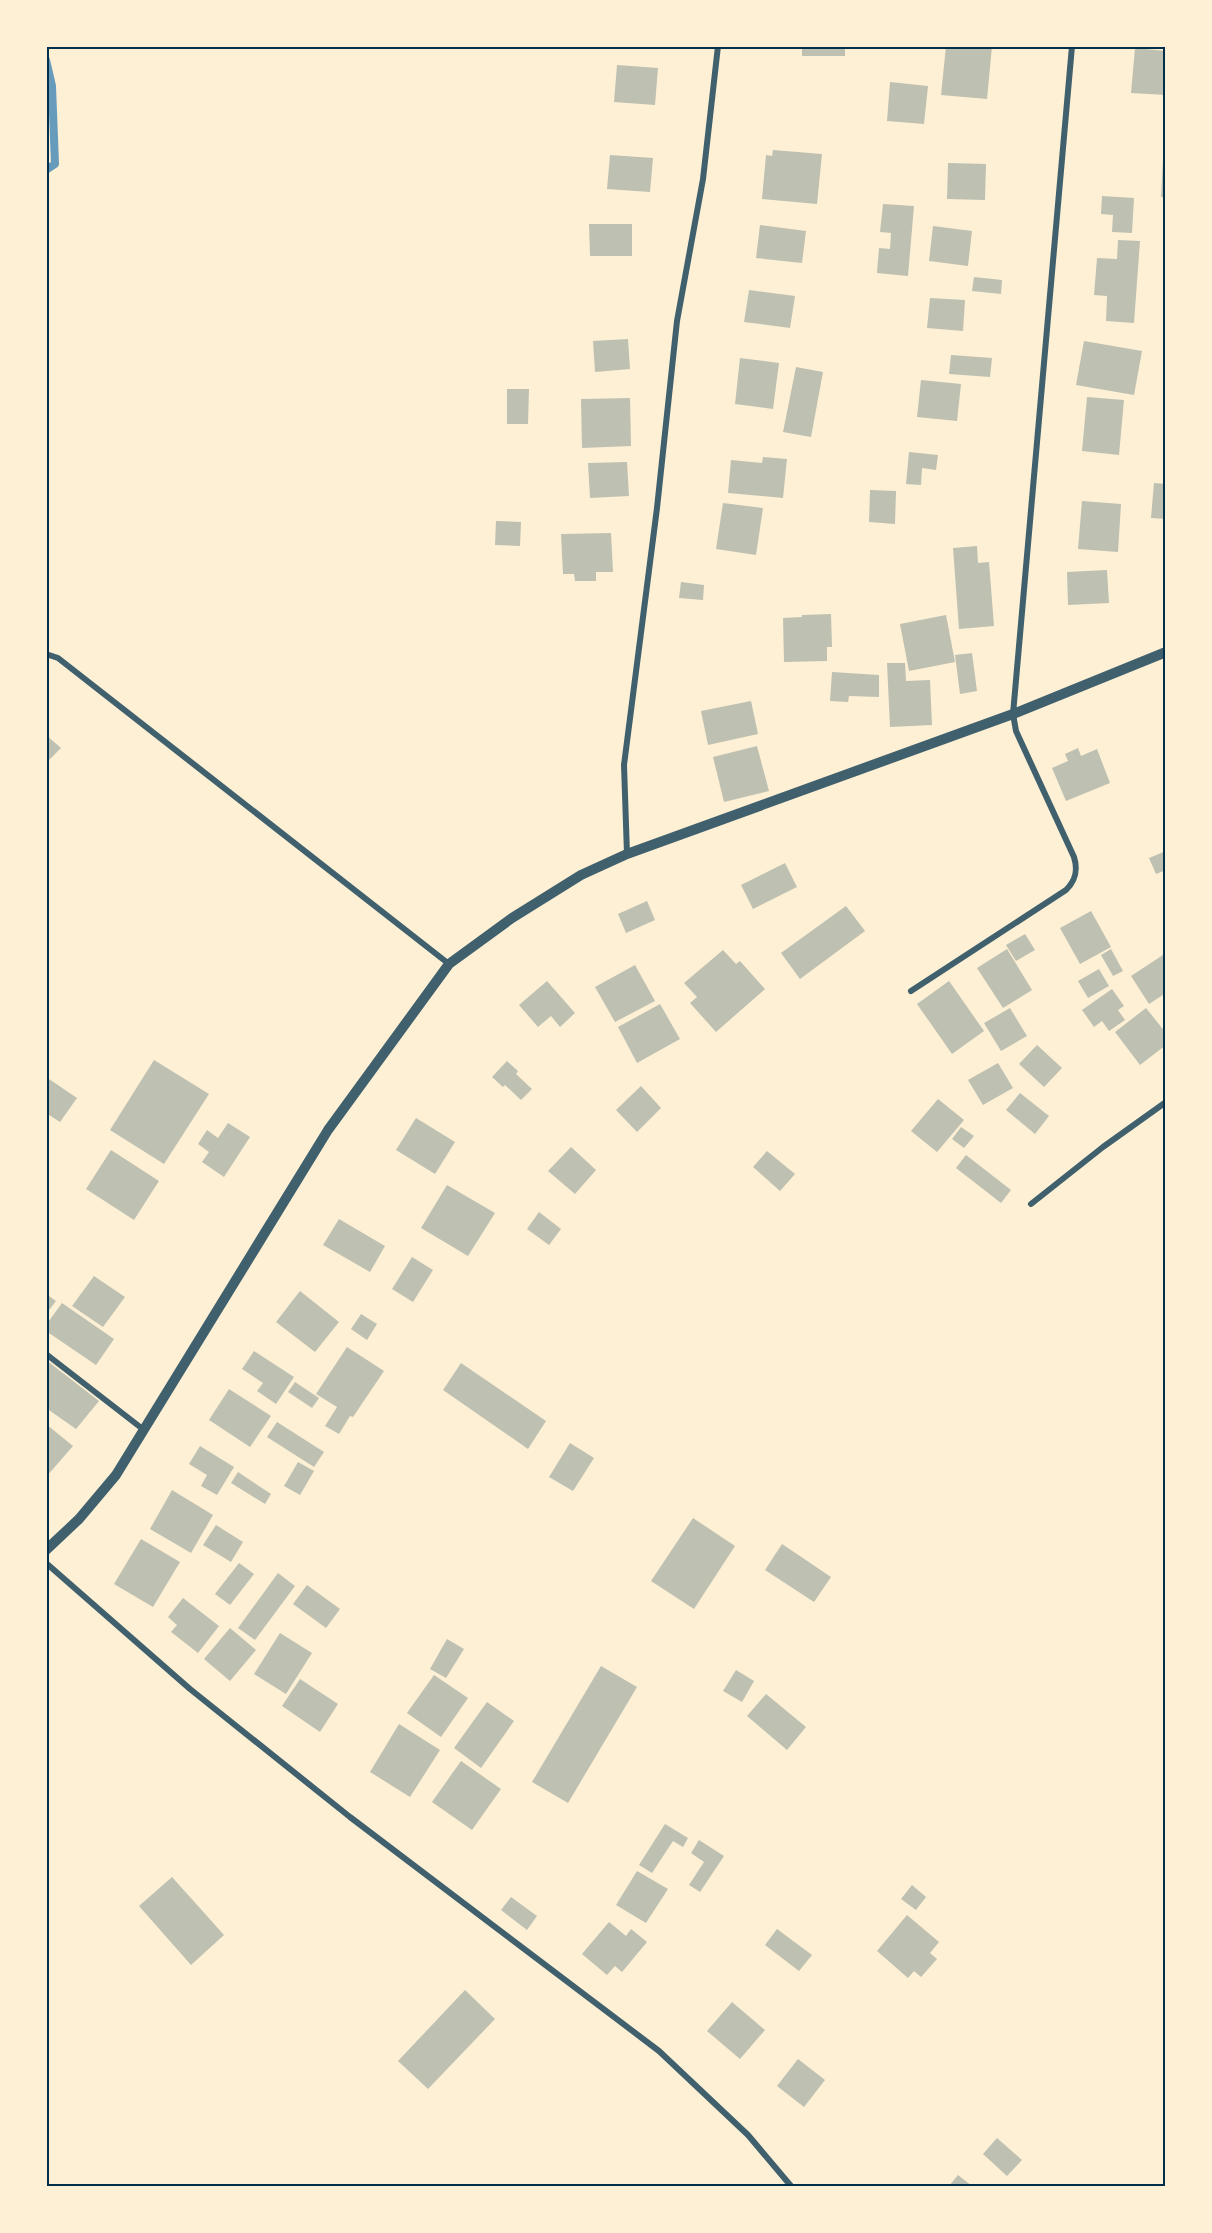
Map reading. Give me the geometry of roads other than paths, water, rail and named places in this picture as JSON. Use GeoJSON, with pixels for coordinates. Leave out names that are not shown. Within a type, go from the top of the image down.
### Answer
{"type":"FeatureCollection","features":[{"type":"Feature","properties":{"kind":"street"},"geometry":{"type":"LineString","coordinates":[[627,854],[624,765],[657,508],[677,321],[703,179],[718,46]]}},
{"type":"Feature","properties":{"kind":"street"},"geometry":{"type":"LineString","coordinates":[[910,991],[1066,890],[1076,876],[1077,867],[1074,857],[1016,731],[1013,714],[1072,46]]}},
{"type":"Feature","properties":{"kind":"street"},"geometry":{"type":"LineString","coordinates":[[46,1550],[79,1519],[116,1475],[328,1130],[449,964],[551,893],[581,875],[627,854],[1013,714],[1166,652]]}},
{"type":"Feature","properties":{"kind":"street"},"geometry":{"type":"LineString","coordinates":[[46,654],[58,657],[449,964]]}},
{"type":"Feature","properties":{"kind":"street"},"geometry":{"type":"LineString","coordinates":[[1031,1204],[1102,1147],[1166,1102]]}},
{"type":"Feature","properties":{"kind":"street"},"geometry":{"type":"LineString","coordinates":[[46,1354],[144,1430]]}},
{"type":"Feature","properties":{"kind":"street"},"geometry":{"type":"LineString","coordinates":[[46,1563],[190,1689],[350,1817],[659,2050],[748,2135],[791,2187]]}},
{"type":"Feature","properties":{"kind":"waterway"},"geometry":{"type":"LineString","coordinates":[[46,60],[52,86],[55,164],[46,170]]}}]}
